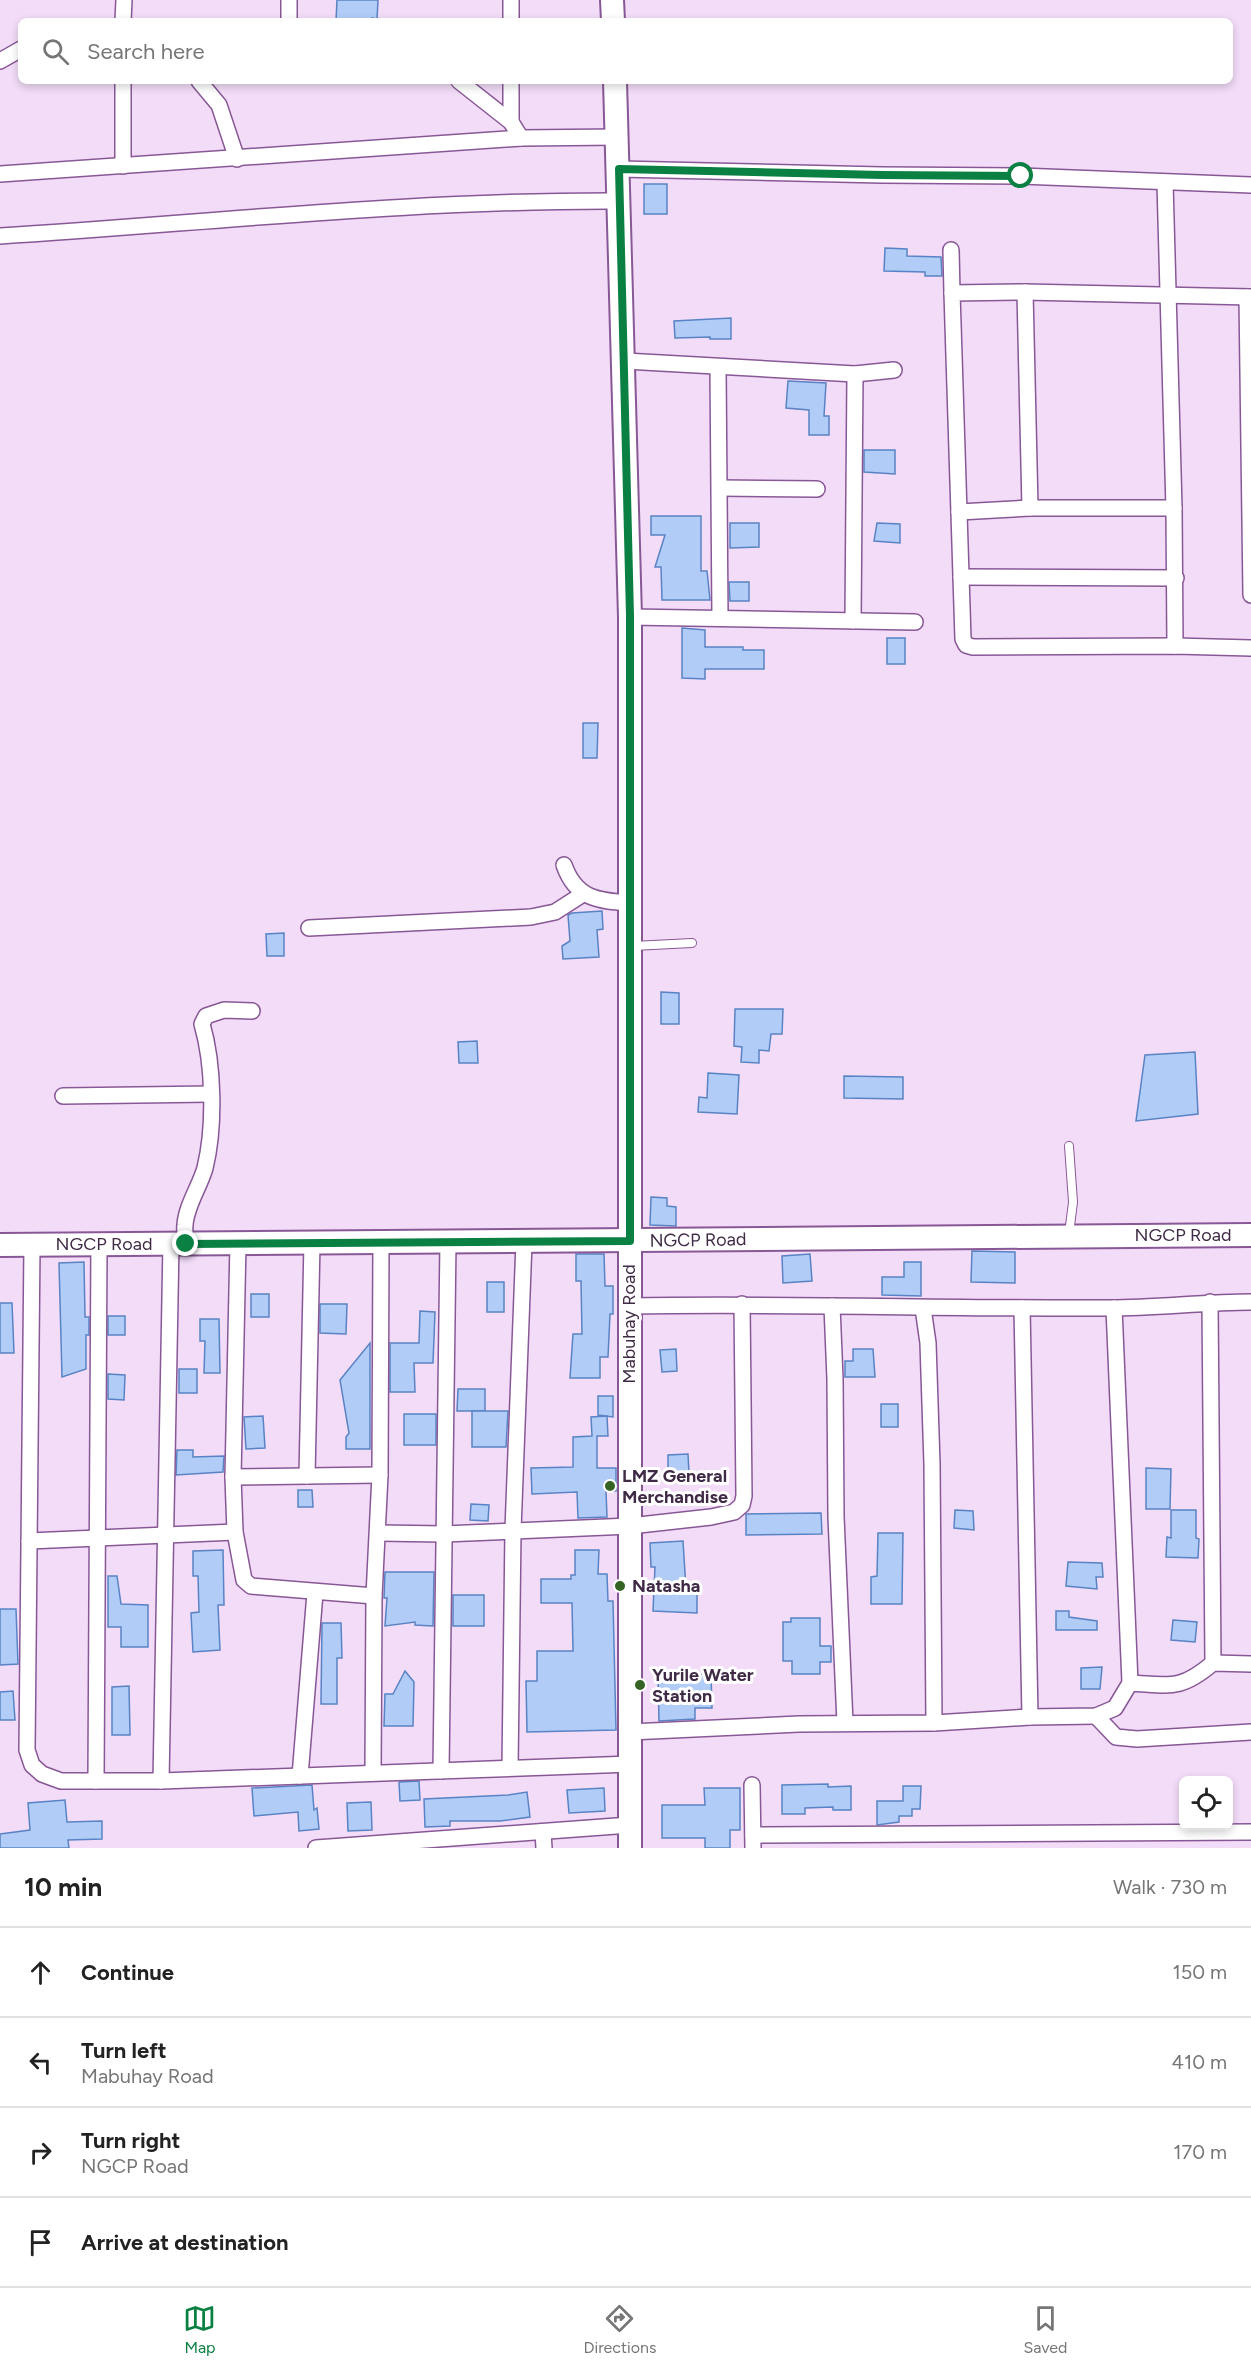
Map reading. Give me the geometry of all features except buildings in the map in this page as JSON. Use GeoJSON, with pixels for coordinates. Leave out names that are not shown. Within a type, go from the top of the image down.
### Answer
{"type":"FeatureCollection","features":[{"type":"Feature","properties":{"kind":"street"},"geometry":{"type":"LineString","coordinates":[[123,18],[124,0]]}},
{"type":"Feature","properties":{"kind":"street"},"geometry":{"type":"LineString","coordinates":[[289,0],[290,18]]}},
{"type":"Feature","properties":{"kind":"street"},"geometry":{"type":"LineString","coordinates":[[511,0],[511,18]]}},
{"type":"Feature","properties":{"kind":"street"},"geometry":{"type":"LineString","coordinates":[[612,0],[613,18]]}},
{"type":"Feature","properties":{"kind":"street"},"geometry":{"type":"LineString","coordinates":[[0,61],[18,51]]}},
{"type":"Feature","properties":{"kind":"street"},"geometry":{"type":"LineString","coordinates":[[123,84],[123,166]]}},
{"type":"Feature","properties":{"kind":"street"},"geometry":{"type":"LineString","coordinates":[[202,84],[219,105],[237,159]]}},
{"type":"Feature","properties":{"kind":"street"},"geometry":{"type":"LineString","coordinates":[[463,84],[511,122],[521,138]]}},
{"type":"Feature","properties":{"kind":"street"},"geometry":{"type":"LineString","coordinates":[[511,84],[511,122]]}},
{"type":"Feature","properties":{"kind":"street","name":"Mabuhay Road"},"geometry":{"type":"LineString","coordinates":[[615,84],[625,360],[630,616],[630,1848]]}},
{"type":"Feature","properties":{"kind":"street"},"geometry":{"type":"LineString","coordinates":[[0,174],[521,138],[618,137]]}},
{"type":"Feature","properties":{"kind":"street"},"geometry":{"type":"LineString","coordinates":[[619,169],[1021,176],[1251,185]]}},
{"type":"Feature","properties":{"kind":"street"},"geometry":{"type":"LineString","coordinates":[[1165,183],[1176,578],[1175,646]]}},
{"type":"Feature","properties":{"kind":"street"},"geometry":{"type":"LineString","coordinates":[[0,236],[317,213],[546,201],[620,201]]}},
{"type":"Feature","properties":{"kind":"street"},"geometry":{"type":"LineString","coordinates":[[951,250],[963,639],[969,646],[1251,648]]}},
{"type":"Feature","properties":{"kind":"street"},"geometry":{"type":"LineString","coordinates":[[1025,292],[1030,508]]}},
{"type":"Feature","properties":{"kind":"street"},"geometry":{"type":"LineString","coordinates":[[952,293],[1025,292],[1249,297],[1251,595]]}},
{"type":"Feature","properties":{"kind":"street"},"geometry":{"type":"LineString","coordinates":[[625,360],[855,374],[894,370]]}},
{"type":"Feature","properties":{"kind":"street"},"geometry":{"type":"LineString","coordinates":[[718,367],[720,617]]}},
{"type":"Feature","properties":{"kind":"street"},"geometry":{"type":"LineString","coordinates":[[853,621],[855,374]]}},
{"type":"Feature","properties":{"kind":"street"},"geometry":{"type":"LineString","coordinates":[[720,488],[817,489]]}},
{"type":"Feature","properties":{"kind":"street"},"geometry":{"type":"LineString","coordinates":[[959,512],[1030,508],[1174,508]]}},
{"type":"Feature","properties":{"kind":"street"},"geometry":{"type":"LineString","coordinates":[[961,577],[1176,578]]}},
{"type":"Feature","properties":{"kind":"street"},"geometry":{"type":"LineString","coordinates":[[630,616],[915,622]]}},
{"type":"Feature","properties":{"kind":"street"},"geometry":{"type":"LineString","coordinates":[[564,865],[570,881],[583,894],[605,902],[631,903]]}},
{"type":"Feature","properties":{"kind":"street"},"geometry":{"type":"LineString","coordinates":[[309,928],[531,917],[555,912],[583,894]]}},
{"type":"Feature","properties":{"kind":"street"},"geometry":{"type":"LineString","coordinates":[[161,1781],[167,1535],[166,1449],[179,1244],[204,1169],[211,1132],[211,1094],[202,1024],[206,1016],[224,1010],[252,1011]]}},
{"type":"Feature","properties":{"kind":"street"},"geometry":{"type":"LineString","coordinates":[[63,1096],[211,1094]]}},
{"type":"Feature","properties":{"kind":"street","name":"NGCP Road"},"geometry":{"type":"LineString","coordinates":[[0,1245],[1251,1235]]}},
{"type":"Feature","properties":{"kind":"street"},"geometry":{"type":"LineString","coordinates":[[373,1773],[374,1596],[379,1533],[380,1475],[381,1242]]}},
{"type":"Feature","properties":{"kind":"street"},"geometry":{"type":"LineString","coordinates":[[441,1771],[448,1242]]}},
{"type":"Feature","properties":{"kind":"street"},"geometry":{"type":"LineString","coordinates":[[510,1768],[513,1530],[524,1242]]}},
{"type":"Feature","properties":{"kind":"street"},"geometry":{"type":"LineString","coordinates":[[238,1243],[233,1477],[234,1532],[244,1580],[251,1586],[374,1596]]}},
{"type":"Feature","properties":{"kind":"street"},"geometry":{"type":"LineString","coordinates":[[307,1476],[312,1243]]}},
{"type":"Feature","properties":{"kind":"street"},"geometry":{"type":"LineString","coordinates":[[96,1781],[99,1244]]}},
{"type":"Feature","properties":{"kind":"street"},"geometry":{"type":"LineString","coordinates":[[32,1245],[27,1750],[32,1765],[42,1774],[61,1781],[161,1781],[631,1764]]}},
{"type":"Feature","properties":{"kind":"street"},"geometry":{"type":"LineString","coordinates":[[1210,1302],[1213,1663]]}},
{"type":"Feature","properties":{"kind":"street"},"geometry":{"type":"LineString","coordinates":[[629,1306],[742,1304],[923,1308],[1114,1308],[1251,1302]]}},
{"type":"Feature","properties":{"kind":"street"},"geometry":{"type":"LineString","coordinates":[[379,1533],[444,1534],[630,1526],[711,1517],[734,1512],[742,1505],[744,1496],[742,1304]]}},
{"type":"Feature","properties":{"kind":"street"},"geometry":{"type":"LineString","coordinates":[[832,1306],[836,1517],[845,1723]]}},
{"type":"Feature","properties":{"kind":"street"},"geometry":{"type":"LineString","coordinates":[[923,1308],[928,1343],[932,1464],[934,1723]]}},
{"type":"Feature","properties":{"kind":"street"},"geometry":{"type":"LineString","coordinates":[[1022,1308],[1030,1717]]}},
{"type":"Feature","properties":{"kind":"street"},"geometry":{"type":"LineString","coordinates":[[630,1732],[1096,1716],[1115,1708],[1130,1683],[1114,1308]]}},
{"type":"Feature","properties":{"kind":"street"},"geometry":{"type":"LineString","coordinates":[[233,1477],[380,1475]]}},
{"type":"Feature","properties":{"kind":"street"},"geometry":{"type":"LineString","coordinates":[[29,1541],[234,1532]]}},
{"type":"Feature","properties":{"kind":"street"},"geometry":{"type":"LineString","coordinates":[[300,1776],[315,1593]]}},
{"type":"Feature","properties":{"kind":"street"},"geometry":{"type":"LineString","coordinates":[[1130,1683],[1183,1683],[1197,1676],[1213,1663],[1251,1664]]}},
{"type":"Feature","properties":{"kind":"street"},"geometry":{"type":"LineString","coordinates":[[1096,1716],[1116,1737],[1137,1739],[1251,1732]]}},
{"type":"Feature","properties":{"kind":"street"},"geometry":{"type":"LineString","coordinates":[[752,1785],[753,1842],[1047,1841],[1251,1832]]}},
{"type":"Feature","properties":{"kind":"street"},"geometry":{"type":"LineString","coordinates":[[316,1848],[476,1842],[543,1832],[630,1825]]}},
{"type":"Feature","properties":{"kind":"street"},"geometry":{"type":"LineString","coordinates":[[543,1832],[544,1848]]}},
{"type":"Feature","properties":{"kind":"lane"},"geometry":{"type":"LineString","coordinates":[[631,946],[692,943]]}},
{"type":"Feature","properties":{"kind":"lane"},"geometry":{"type":"LineString","coordinates":[[1069,1146],[1073,1202],[1069,1236]]}},
{"type":"Feature","properties":{"kind":"place","name":"LMZ General Merchandise"},"geometry":{"type":"Point","coordinates":[610,1486]}},
{"type":"Feature","properties":{"kind":"place","name":"Natasha"},"geometry":{"type":"Point","coordinates":[620,1586]}},
{"type":"Feature","properties":{"kind":"place","name":"Yurile Water Station"},"geometry":{"type":"Point","coordinates":[640,1685]}},
{"type":"Feature","properties":{"kind":"route"},"geometry":{"type":"LineString","coordinates":[[186,1244],[630,1241],[630,616],[619,169],[1021,176]]}}]}
